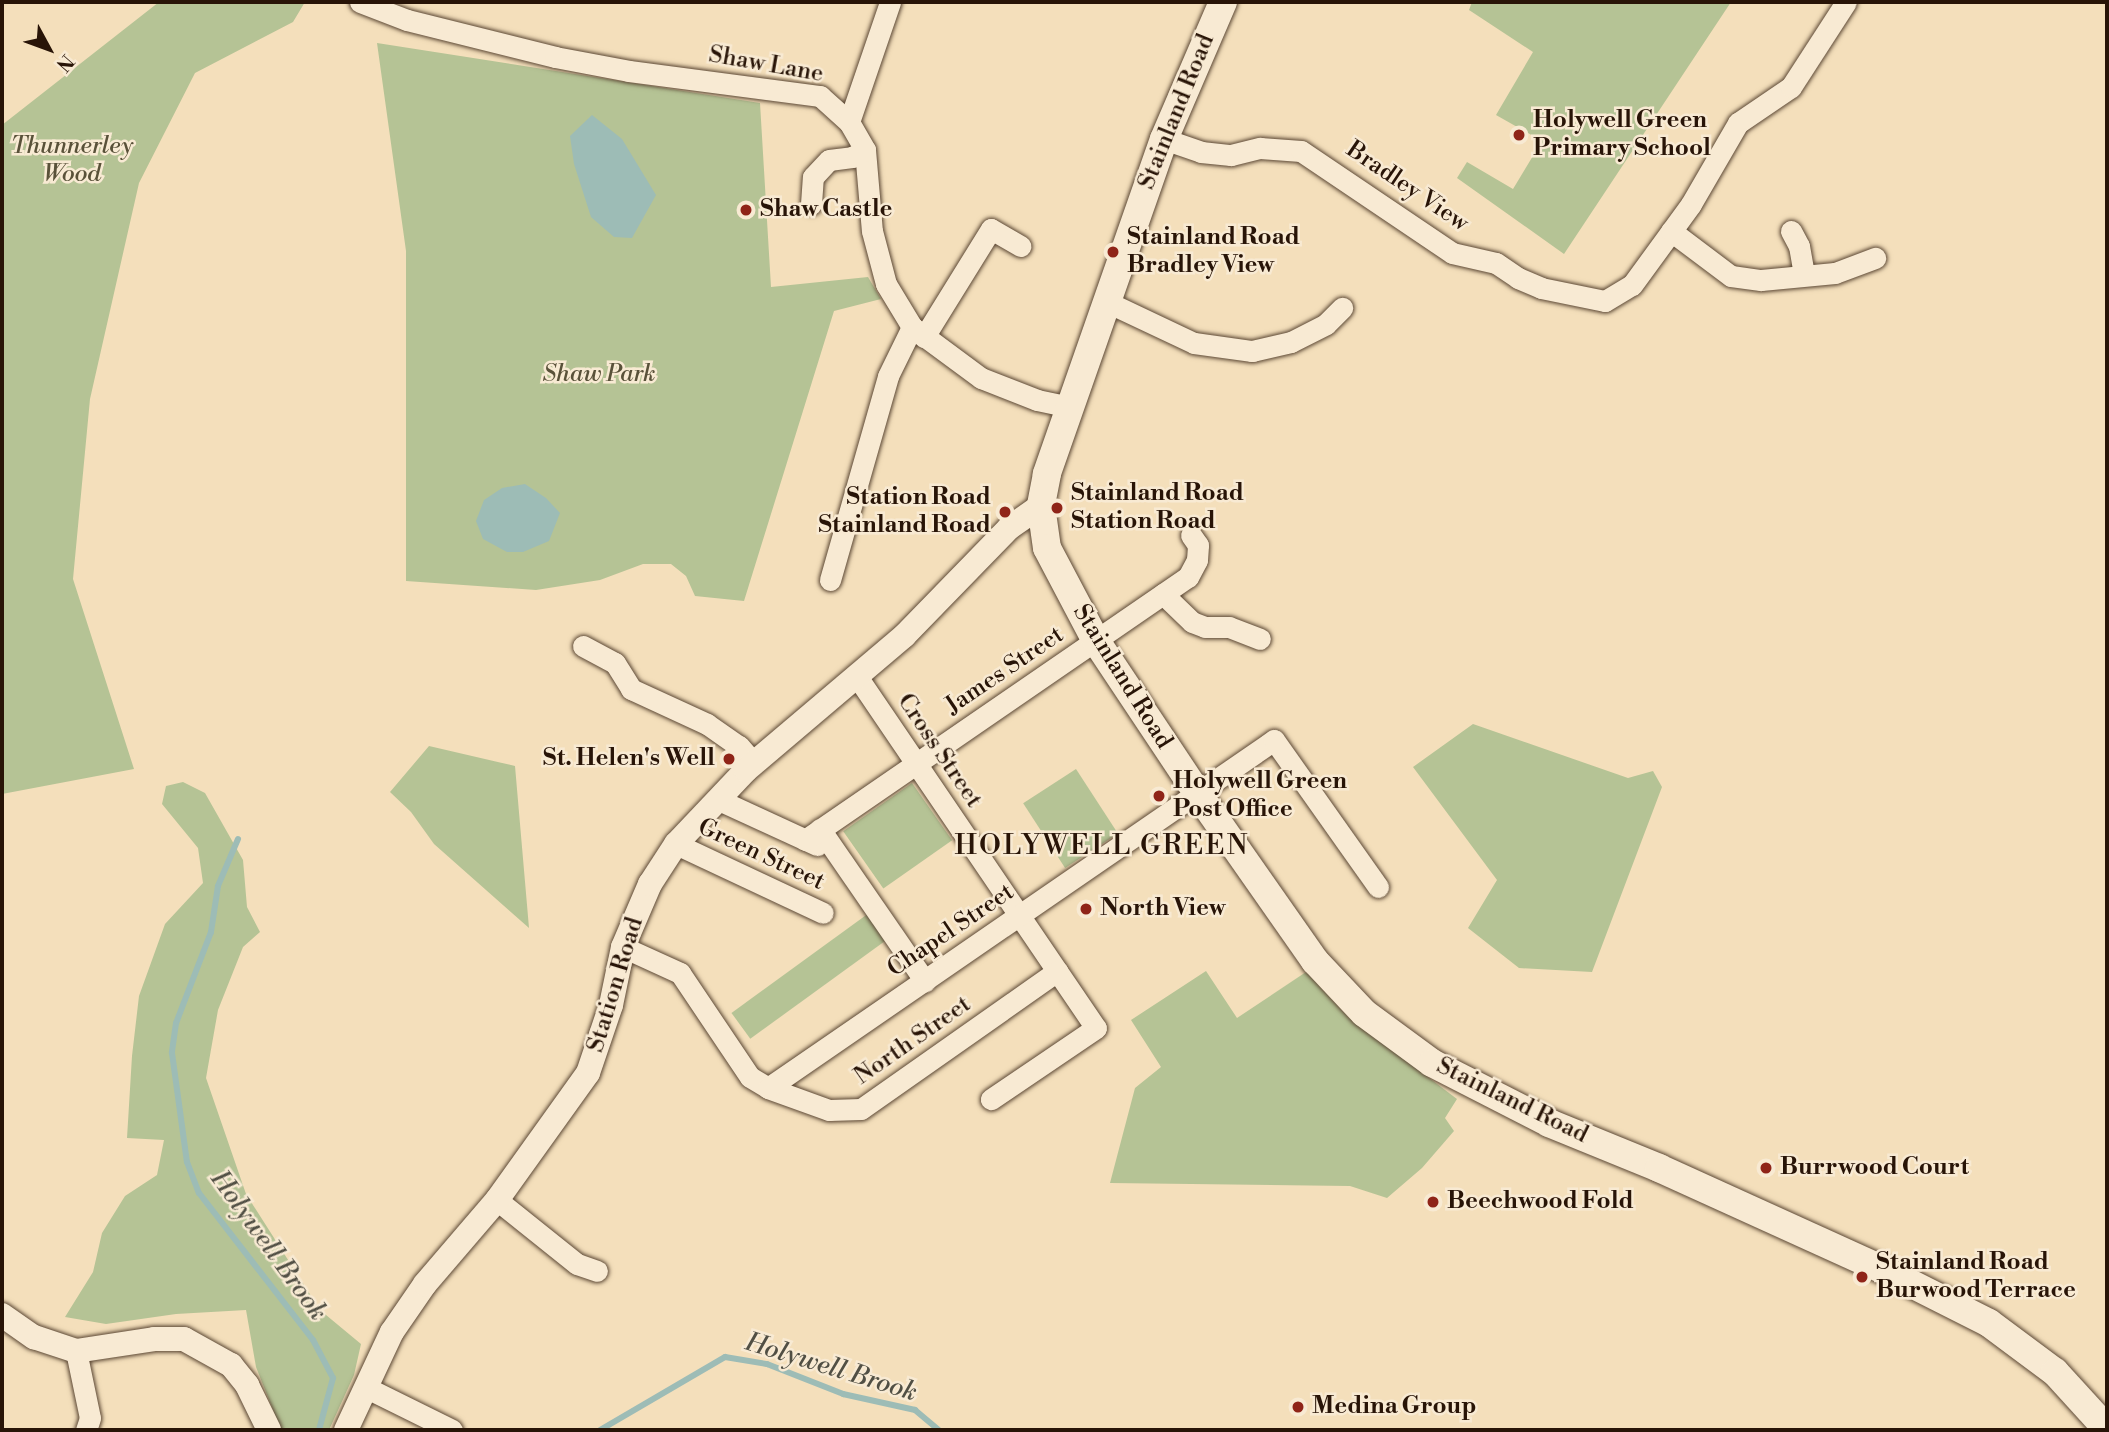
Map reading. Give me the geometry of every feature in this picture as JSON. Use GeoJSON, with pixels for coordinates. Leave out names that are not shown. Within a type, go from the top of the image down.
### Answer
{"type":"FeatureCollection","features":[{"type":"Feature","properties":{"kind":"main road","name":"Stainland Road"},"geometry":{"type":"LineString","coordinates":[[1223,2],[1164,139],[1104,301],[1046,474],[1041,506],[1047,548],[1096,641],[1198,794],[1315,961],[1364,1013],[1432,1063],[1549,1123],[1659,1168],[1886,1270],[1989,1323],[2055,1372],[2106,1425]]}},
{"type":"Feature","properties":{"kind":"street","name":"Shaw Lane"},"geometry":{"type":"LineString","coordinates":[[360,2],[420,24],[555,57],[629,71],[820,96],[849,122],[865,150],[872,231],[886,284],[918,332],[981,378],[1037,400],[1070,407]]}},
{"type":"Feature","properties":{"kind":"street"},"geometry":{"type":"LineString","coordinates":[[849,122],[890,2]]}},
{"type":"Feature","properties":{"kind":"street","name":"Bradley View"},"geometry":{"type":"LineString","coordinates":[[1164,139],[1201,152],[1231,155],[1260,148],[1301,151],[1452,253],[1496,263],[1518,278],[1541,288],[1605,301],[1632,285],[1691,204],[1738,123],[1791,87],[1846,2]]}},
{"type":"Feature","properties":{"kind":"street"},"geometry":{"type":"LineString","coordinates":[[811,204],[813,177],[829,160],[852,157],[865,150]]}},
{"type":"Feature","properties":{"kind":"street"},"geometry":{"type":"LineString","coordinates":[[830,580],[888,376],[991,229],[1021,246]]}},
{"type":"Feature","properties":{"kind":"street"},"geometry":{"type":"LineString","coordinates":[[1791,230],[1799,246],[1804,275]]}},
{"type":"Feature","properties":{"kind":"street"},"geometry":{"type":"LineString","coordinates":[[1671,231],[1731,276],[1762,280],[1835,273],[1875,258]]}},
{"type":"Feature","properties":{"kind":"street"},"geometry":{"type":"LineString","coordinates":[[1104,301],[1194,343],[1252,351],[1291,342],[1326,324],[1342,308]]}},
{"type":"Feature","properties":{"kind":"street","name":"Station Road"},"geometry":{"type":"LineString","coordinates":[[346,1430],[392,1332],[425,1284],[497,1200],[588,1073],[611,1005],[624,947],[650,884],[676,844],[754,763],[858,678],[904,636],[1009,528],[1041,506]]}},
{"type":"Feature","properties":{"kind":"street","name":"James Street"},"geometry":{"type":"LineString","coordinates":[[813,835],[1188,577],[1197,560],[1198,545],[1191,535]]}},
{"type":"Feature","properties":{"kind":"street"},"geometry":{"type":"LineString","coordinates":[[1163,594],[1192,622],[1205,627],[1229,627],[1260,639]]}},
{"type":"Feature","properties":{"kind":"street"},"geometry":{"type":"LineString","coordinates":[[583,646],[615,663],[631,689],[707,724],[739,747],[754,763]]}},
{"type":"Feature","properties":{"kind":"street","name":"Cross Street"},"geometry":{"type":"LineString","coordinates":[[858,678],[1096,1028],[991,1099]]}},
{"type":"Feature","properties":{"kind":"street","name":"Chapel Street"},"geometry":{"type":"LineString","coordinates":[[759,1082],[925,981],[1274,740],[1378,887]]}},
{"type":"Feature","properties":{"kind":"street"},"geometry":{"type":"LineString","coordinates":[[719,800],[813,835],[838,855],[925,981]]}},
{"type":"Feature","properties":{"kind":"street","name":"Green Street"},"geometry":{"type":"LineString","coordinates":[[676,844],[823,913]]}},
{"type":"Feature","properties":{"kind":"street"},"geometry":{"type":"LineString","coordinates":[[624,947],[680,973],[759,1082]]}},
{"type":"Feature","properties":{"kind":"street","name":"North Street"},"geometry":{"type":"LineString","coordinates":[[759,1082],[829,1110],[861,1109],[1057,971]]}},
{"type":"Feature","properties":{"kind":"street"},"geometry":{"type":"LineString","coordinates":[[497,1200],[577,1265],[597,1271]]}},
{"type":"Feature","properties":{"kind":"street"},"geometry":{"type":"LineString","coordinates":[[2,1315],[34,1337],[76,1350],[154,1339],[184,1339],[231,1366],[247,1385],[269,1430]]}},
{"type":"Feature","properties":{"kind":"street"},"geometry":{"type":"LineString","coordinates":[[76,1350],[90,1418],[86,1430]]}},
{"type":"Feature","properties":{"kind":"street"},"geometry":{"type":"LineString","coordinates":[[365,1387],[452,1430]]}},
{"type":"Feature","properties":{"kind":"green space","name":"Thunnerley Wood"},"geometry":{"type":"Polygon","coordinates":[[[159,2],[305,2],[293,22],[195,73],[139,183],[90,399],[73,579],[134,769],[2,794],[2,125],[159,2]]]}},
{"type":"Feature","properties":{"kind":"green space"},"geometry":{"type":"Polygon","coordinates":[[[1472,2],[1731,2],[1564,254],[1457,178],[1467,162],[1513,189],[1542,141],[1496,115],[1533,52],[1469,10],[1472,2]]]}},
{"type":"Feature","properties":{"kind":"green space","name":"Shaw Park"},"geometry":{"type":"Polygon","coordinates":[[[377,43],[760,103],[771,287],[868,277],[881,299],[834,311],[744,601],[695,596],[686,576],[671,564],[643,564],[600,580],[536,590],[406,581],[406,251],[377,43]]]}},
{"type":"Feature","properties":{"kind":"green space"},"geometry":{"type":"Polygon","coordinates":[[[1473,724],[1628,778],[1653,771],[1662,787],[1592,972],[1519,968],[1468,928],[1497,880],[1413,767],[1473,724]]]}},
{"type":"Feature","properties":{"kind":"green space"},"geometry":{"type":"Polygon","coordinates":[[[429,746],[515,766],[529,928],[434,844],[411,812],[390,792],[429,746]]]}},
{"type":"Feature","properties":{"kind":"green space"},"geometry":{"type":"Polygon","coordinates":[[[1076,769],[1118,834],[1065,868],[1023,803],[1076,769]]]}},
{"type":"Feature","properties":{"kind":"green space"},"geometry":{"type":"Polygon","coordinates":[[[183,782],[205,793],[243,860],[247,907],[260,932],[243,947],[218,1010],[206,1078],[246,1194],[320,1310],[361,1344],[354,1375],[329,1430],[281,1430],[256,1367],[246,1310],[176,1314],[106,1324],[65,1317],[93,1272],[102,1233],[125,1196],[157,1175],[164,1140],[127,1138],[132,1056],[139,996],[165,924],[203,883],[198,848],[162,804],[166,786],[183,782]]]}},
{"type":"Feature","properties":{"kind":"green space"},"geometry":{"type":"Polygon","coordinates":[[[912,783],[952,840],[883,889],[843,831],[912,783]]]}},
{"type":"Feature","properties":{"kind":"green space"},"geometry":{"type":"Polygon","coordinates":[[[869,913],[888,939],[750,1039],[731,1013],[869,913]]]}},
{"type":"Feature","properties":{"kind":"green space"},"geometry":{"type":"Polygon","coordinates":[[[1206,971],[1237,1018],[1306,972],[1348,1017],[1457,1099],[1445,1118],[1454,1131],[1422,1168],[1387,1198],[1350,1186],[1110,1183],[1135,1088],[1161,1067],[1131,1020],[1206,971]]]}},
{"type":"Feature","properties":{"kind":"water"},"geometry":{"type":"Polygon","coordinates":[[[592,115],[622,139],[656,195],[632,238],[614,237],[591,217],[574,164],[570,136],[592,115]]]}},
{"type":"Feature","properties":{"kind":"water"},"geometry":{"type":"Polygon","coordinates":[[[525,484],[546,498],[560,513],[549,541],[523,552],[507,552],[483,539],[476,521],[484,500],[502,488],[525,484]]]}},
{"type":"Feature","properties":{"kind":"waterway","name":"Holywell Brook"},"geometry":{"type":"LineString","coordinates":[[238,839],[218,886],[211,932],[176,1023],[172,1053],[187,1162],[199,1193],[313,1340],[333,1378],[319,1430]]}},
{"type":"Feature","properties":{"kind":"waterway","name":"Holywell Brook"},"geometry":{"type":"LineString","coordinates":[[600,1430],[725,1357],[767,1364],[843,1394],[915,1410],[939,1430]]}},
{"type":"Feature","properties":{"kind":"place","name":"Holywell Green Primary School"},"geometry":{"type":"Point","coordinates":[1519,135]}},
{"type":"Feature","properties":{"kind":"place","name":"Shaw Castle"},"geometry":{"type":"Point","coordinates":[746,210]}},
{"type":"Feature","properties":{"kind":"place","name":"Stainland Road Bradley View"},"geometry":{"type":"Point","coordinates":[1113,252]}},
{"type":"Feature","properties":{"kind":"place","name":"Stainland Road Station Road"},"geometry":{"type":"Point","coordinates":[1057,508]}},
{"type":"Feature","properties":{"kind":"place","name":"Station Road Stainland Road"},"geometry":{"type":"Point","coordinates":[1005,512]}},
{"type":"Feature","properties":{"kind":"place","name":"St. Helen's Well"},"geometry":{"type":"Point","coordinates":[729,759]}},
{"type":"Feature","properties":{"kind":"place","name":"Holywell Green Post Office"},"geometry":{"type":"Point","coordinates":[1159,796]}},
{"type":"Feature","properties":{"kind":"place","name":"North View"},"geometry":{"type":"Point","coordinates":[1086,909]}},
{"type":"Feature","properties":{"kind":"place","name":"Burrwood Court"},"geometry":{"type":"Point","coordinates":[1766,1168]}},
{"type":"Feature","properties":{"kind":"place","name":"Beechwood Fold"},"geometry":{"type":"Point","coordinates":[1433,1202]}},
{"type":"Feature","properties":{"kind":"place","name":"Stainland Road Burwood Terrace"},"geometry":{"type":"Point","coordinates":[1862,1277]}},
{"type":"Feature","properties":{"kind":"place","name":"Medina Group"},"geometry":{"type":"Point","coordinates":[1298,1407]}},
{"type":"Feature","properties":{"kind":"district","name":"HOLYWELL GREEN"},"geometry":{"type":"Point","coordinates":[1102,846]}}]}
